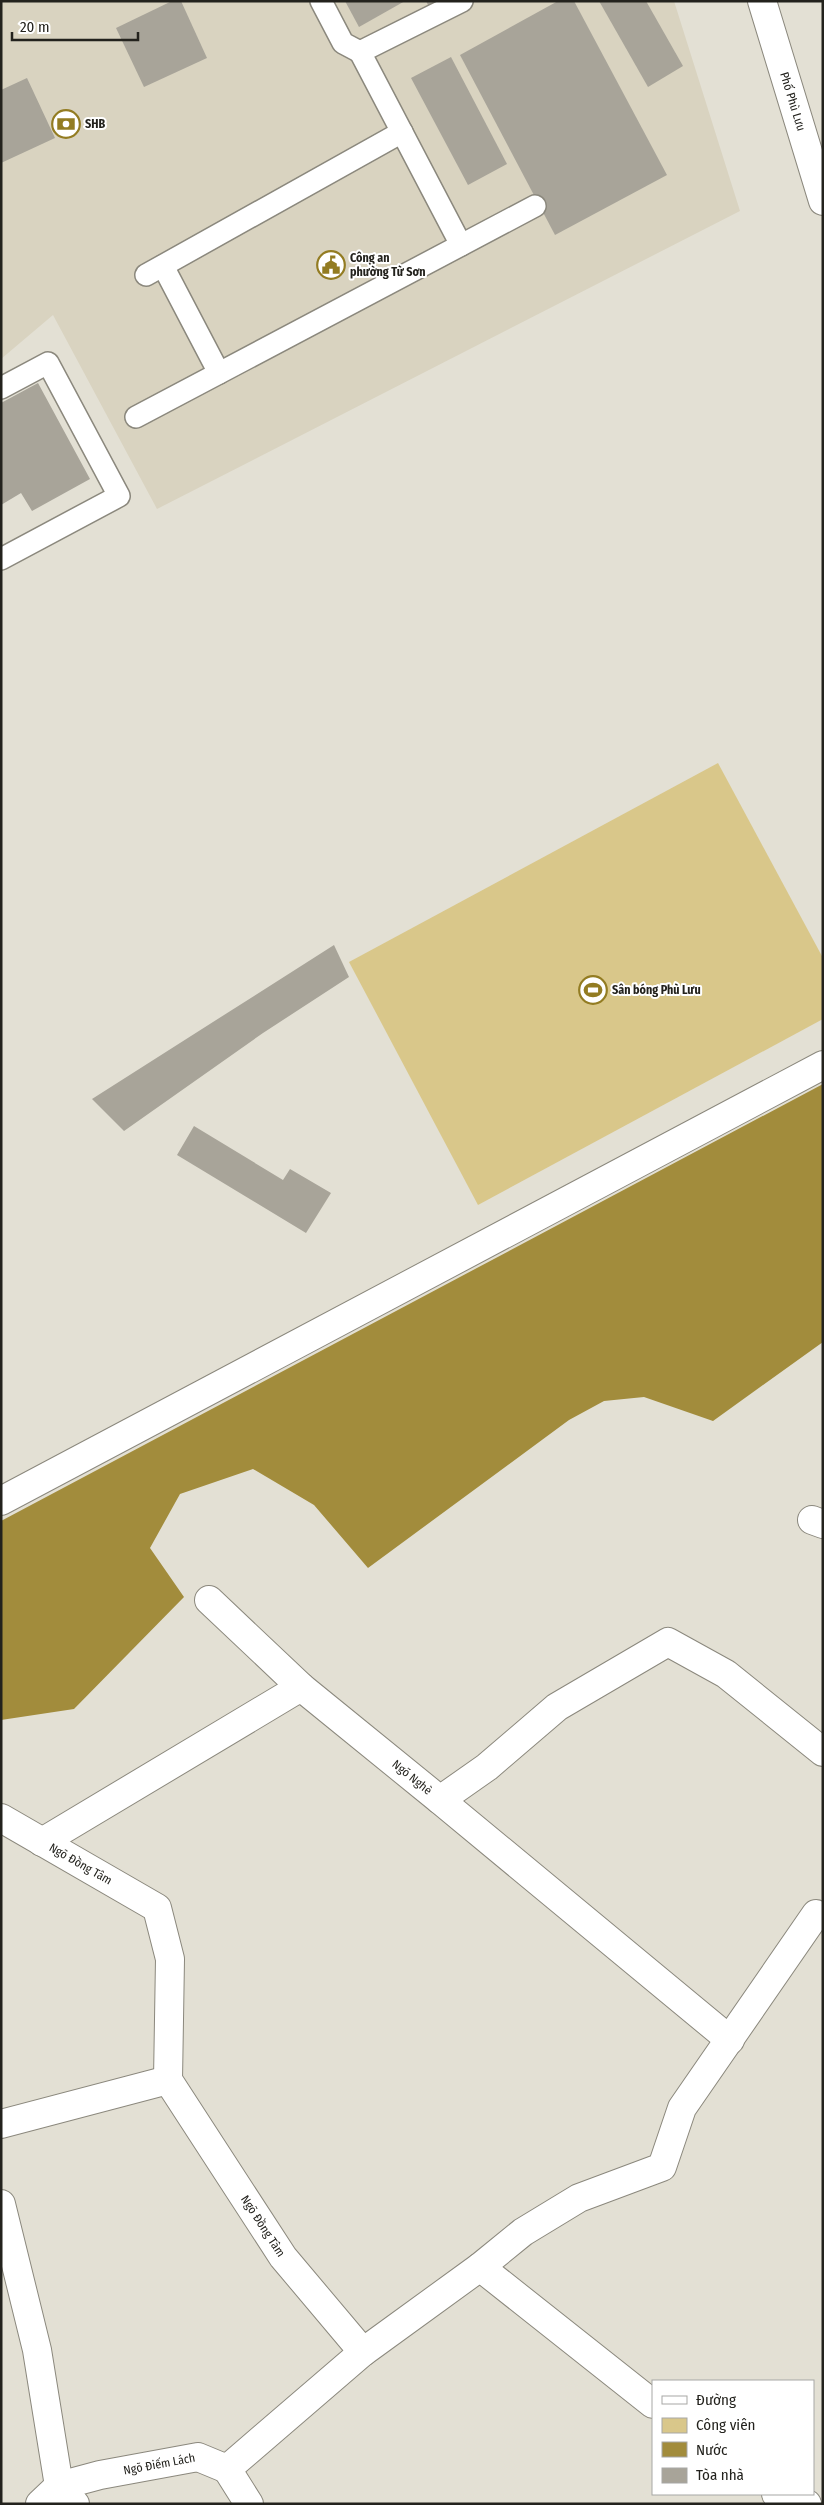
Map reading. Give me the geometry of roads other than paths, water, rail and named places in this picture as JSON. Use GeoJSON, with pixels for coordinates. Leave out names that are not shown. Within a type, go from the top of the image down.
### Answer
{"type":"FeatureCollection","features":[{"type":"Feature","properties":{"kind":"street","name":"Phố Phù Lưu"},"geometry":{"type":"LineString","coordinates":[[762,1],[823,201]]}},
{"type":"Feature","properties":{"kind":"street"},"geometry":{"type":"LineString","coordinates":[[1,1501],[823,1065]]}},
{"type":"Feature","properties":{"kind":"street","name":"Ngõ Nghè"},"geometry":{"type":"LineString","coordinates":[[209,1600],[301,1687],[440,1800],[487,1767],[557,1707],[668,1642],[726,1674],[823,1752]]}},
{"type":"Feature","properties":{"kind":"street"},"geometry":{"type":"LineString","coordinates":[[42,1842],[301,1687]]}},
{"type":"Feature","properties":{"kind":"street"},"geometry":{"type":"LineString","coordinates":[[440,1800],[730,2040]]}},
{"type":"Feature","properties":{"kind":"street","name":"Ngõ Đồng Tâm"},"geometry":{"type":"LineString","coordinates":[[1,1818],[157,1908],[170,1959],[168,2080],[283,2257],[363,2352]]}},
{"type":"Feature","properties":{"kind":"street"},"geometry":{"type":"LineString","coordinates":[[249,2504],[227,2469],[363,2352],[523,2232],[579,2198],[662,2167],[682,2108],[816,1914]]}},
{"type":"Feature","properties":{"kind":"street"},"geometry":{"type":"LineString","coordinates":[[1,2124],[168,2080]]}},
{"type":"Feature","properties":{"kind":"street"},"geometry":{"type":"LineString","coordinates":[[1,2204],[38,2350],[58,2498]]}},
{"type":"Feature","properties":{"kind":"street"},"geometry":{"type":"LineString","coordinates":[[480,2266],[652,2403]]}},
{"type":"Feature","properties":{"kind":"street","name":"Ngõ Điếm Lách"},"geometry":{"type":"LineString","coordinates":[[58,2498],[100,2475],[198,2457],[227,2469]]}},
{"type":"Feature","properties":{"kind":"street"},"geometry":{"type":"LineString","coordinates":[[779,2495],[807,2504]]}},
{"type":"Feature","properties":{"kind":"lane"},"geometry":{"type":"LineString","coordinates":[[321,1],[343,43],[360,52],[461,245]]}},
{"type":"Feature","properties":{"kind":"lane"},"geometry":{"type":"LineString","coordinates":[[360,52],[462,1]]}},
{"type":"Feature","properties":{"kind":"lane"},"geometry":{"type":"LineString","coordinates":[[219,373],[154,270],[402,132]]}},
{"type":"Feature","properties":{"kind":"lane"},"geometry":{"type":"LineString","coordinates":[[136,417],[535,206]]}},
{"type":"Feature","properties":{"kind":"lane"},"geometry":{"type":"LineString","coordinates":[[1,388],[48,363],[119,496],[1,559]]}},
{"type":"Feature","properties":{"kind":"water"},"geometry":{"type":"Polygon","coordinates":[[[823,1084],[823,1342],[713,1421],[644,1397],[604,1401],[569,1420],[368,1568],[314,1505],[253,1469],[180,1494],[150,1548],[184,1597],[74,1709],[1,1720],[1,1521],[823,1084]]]}},
{"type":"Feature","properties":{"kind":"place","name":"SHB"},"geometry":{"type":"Point","coordinates":[66,124]}},
{"type":"Feature","properties":{"kind":"place","name":"Công an phường Từ Sơn"},"geometry":{"type":"Point","coordinates":[331,265]}},
{"type":"Feature","properties":{"kind":"place","name":"Sân bóng Phù Lưu"},"geometry":{"type":"Point","coordinates":[593,990]}}]}
